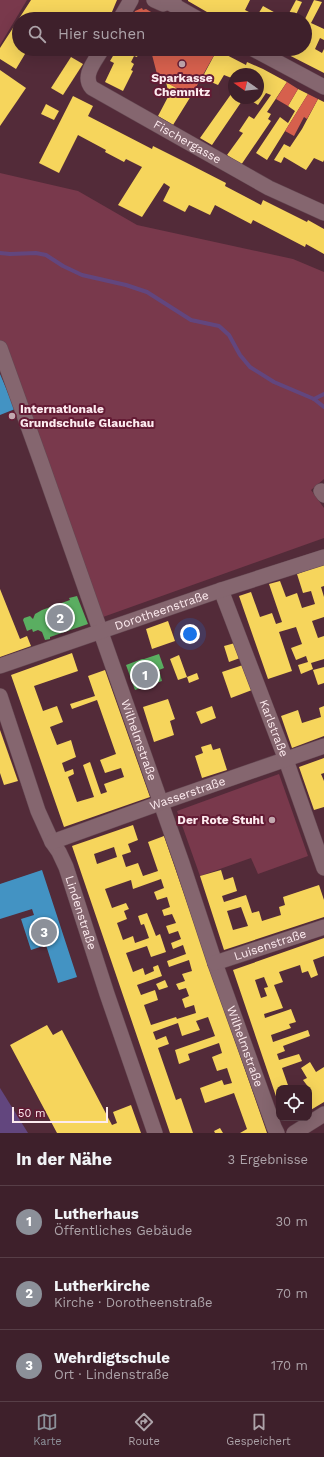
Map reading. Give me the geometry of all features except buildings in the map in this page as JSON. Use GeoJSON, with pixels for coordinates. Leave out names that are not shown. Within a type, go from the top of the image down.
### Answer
{"type":"FeatureCollection","features":[{"type":"Feature","properties":{"kind":"street"},"geometry":{"type":"LineString","coordinates":[[124,12],[131,0]]}},
{"type":"Feature","properties":{"kind":"street"},"geometry":{"type":"LineString","coordinates":[[165,1],[185,12]]}},
{"type":"Feature","properties":{"kind":"street","name":"Fischergasse"},"geometry":{"type":"LineString","coordinates":[[98,56],[88,74],[87,82],[92,88],[269,188],[324,213]]}},
{"type":"Feature","properties":{"kind":"street"},"geometry":{"type":"LineString","coordinates":[[266,56],[324,87]]}},
{"type":"Feature","properties":{"kind":"street","name":"Wilhelmstraße"},"geometry":{"type":"LineString","coordinates":[[0,348],[215,963],[277,1133]]}},
{"type":"Feature","properties":{"kind":"street","name":"Dorotheenstraße"},"geometry":{"type":"LineString","coordinates":[[0,666],[221,590],[324,557]]}},
{"type":"Feature","properties":{"kind":"street","name":"Karlstraße"},"geometry":{"type":"LineString","coordinates":[[221,590],[286,760],[324,868]]}},
{"type":"Feature","properties":{"kind":"street","name":"Lindenstraße"},"geometry":{"type":"LineString","coordinates":[[0,696],[38,811],[52,842],[66,866],[154,1133]]}},
{"type":"Feature","properties":{"kind":"street","name":"Wasserstraße"},"geometry":{"type":"LineString","coordinates":[[52,842],[324,746]]}},
{"type":"Feature","properties":{"kind":"street","name":"Luisenstraße"},"geometry":{"type":"LineString","coordinates":[[215,963],[324,926]]}},
{"type":"Feature","properties":{"kind":"street"},"geometry":{"type":"LineString","coordinates":[[294,1133],[324,1114]]}},
{"type":"Feature","properties":{"kind":"shaded area"},"geometry":{"type":"Polygon","coordinates":[[[0,0],[27,0],[20,12],[12,12],[12,25],[0,45],[0,0]]]}},
{"type":"Feature","properties":{"kind":"shaded area"},"geometry":{"type":"Polygon","coordinates":[[[0,173],[78,191],[137,225],[293,259],[324,272],[324,479],[311,490],[324,508],[324,538],[103,617],[0,348],[0,173]]]}},
{"type":"Feature","properties":{"kind":"shaded area"},"geometry":{"type":"Polygon","coordinates":[[[279,774],[308,856],[258,874],[251,858],[200,876],[177,811],[279,774]]]}},
{"type":"Feature","properties":{"kind":"shaded area"},"geometry":{"type":"Polygon","coordinates":[[[0,1088],[28,1133],[0,1133],[0,1088]]]}},
{"type":"Feature","properties":{"kind":"waterway"},"geometry":{"type":"LineString","coordinates":[[0,253],[36,253],[46,255],[63,266],[82,275],[126,285],[147,292],[191,320],[219,326],[229,335],[240,355],[250,367],[274,382],[314,399],[324,407]]}},
{"type":"Feature","properties":{"kind":"waterway"},"geometry":{"type":"LineString","coordinates":[[314,399],[324,394]]}},
{"type":"Feature","properties":{"kind":"place","name":"Sparkasse Chemnitz"},"geometry":{"type":"Point","coordinates":[182,64]}},
{"type":"Feature","properties":{"kind":"place","name":"Internationale Grundschule Glauchau"},"geometry":{"type":"Point","coordinates":[12,416]}},
{"type":"Feature","properties":{"kind":"place","name":"Lutherkirche"},"geometry":{"type":"Point","coordinates":[60,618]}},
{"type":"Feature","properties":{"kind":"place","name":"Lutherhaus"},"geometry":{"type":"Point","coordinates":[145,675]}},
{"type":"Feature","properties":{"kind":"place","name":"Der Rote Stuhl"},"geometry":{"type":"Point","coordinates":[272,820]}},
{"type":"Feature","properties":{"kind":"place","name":"Wehrdigtschule"},"geometry":{"type":"Point","coordinates":[44,932]}}]}
